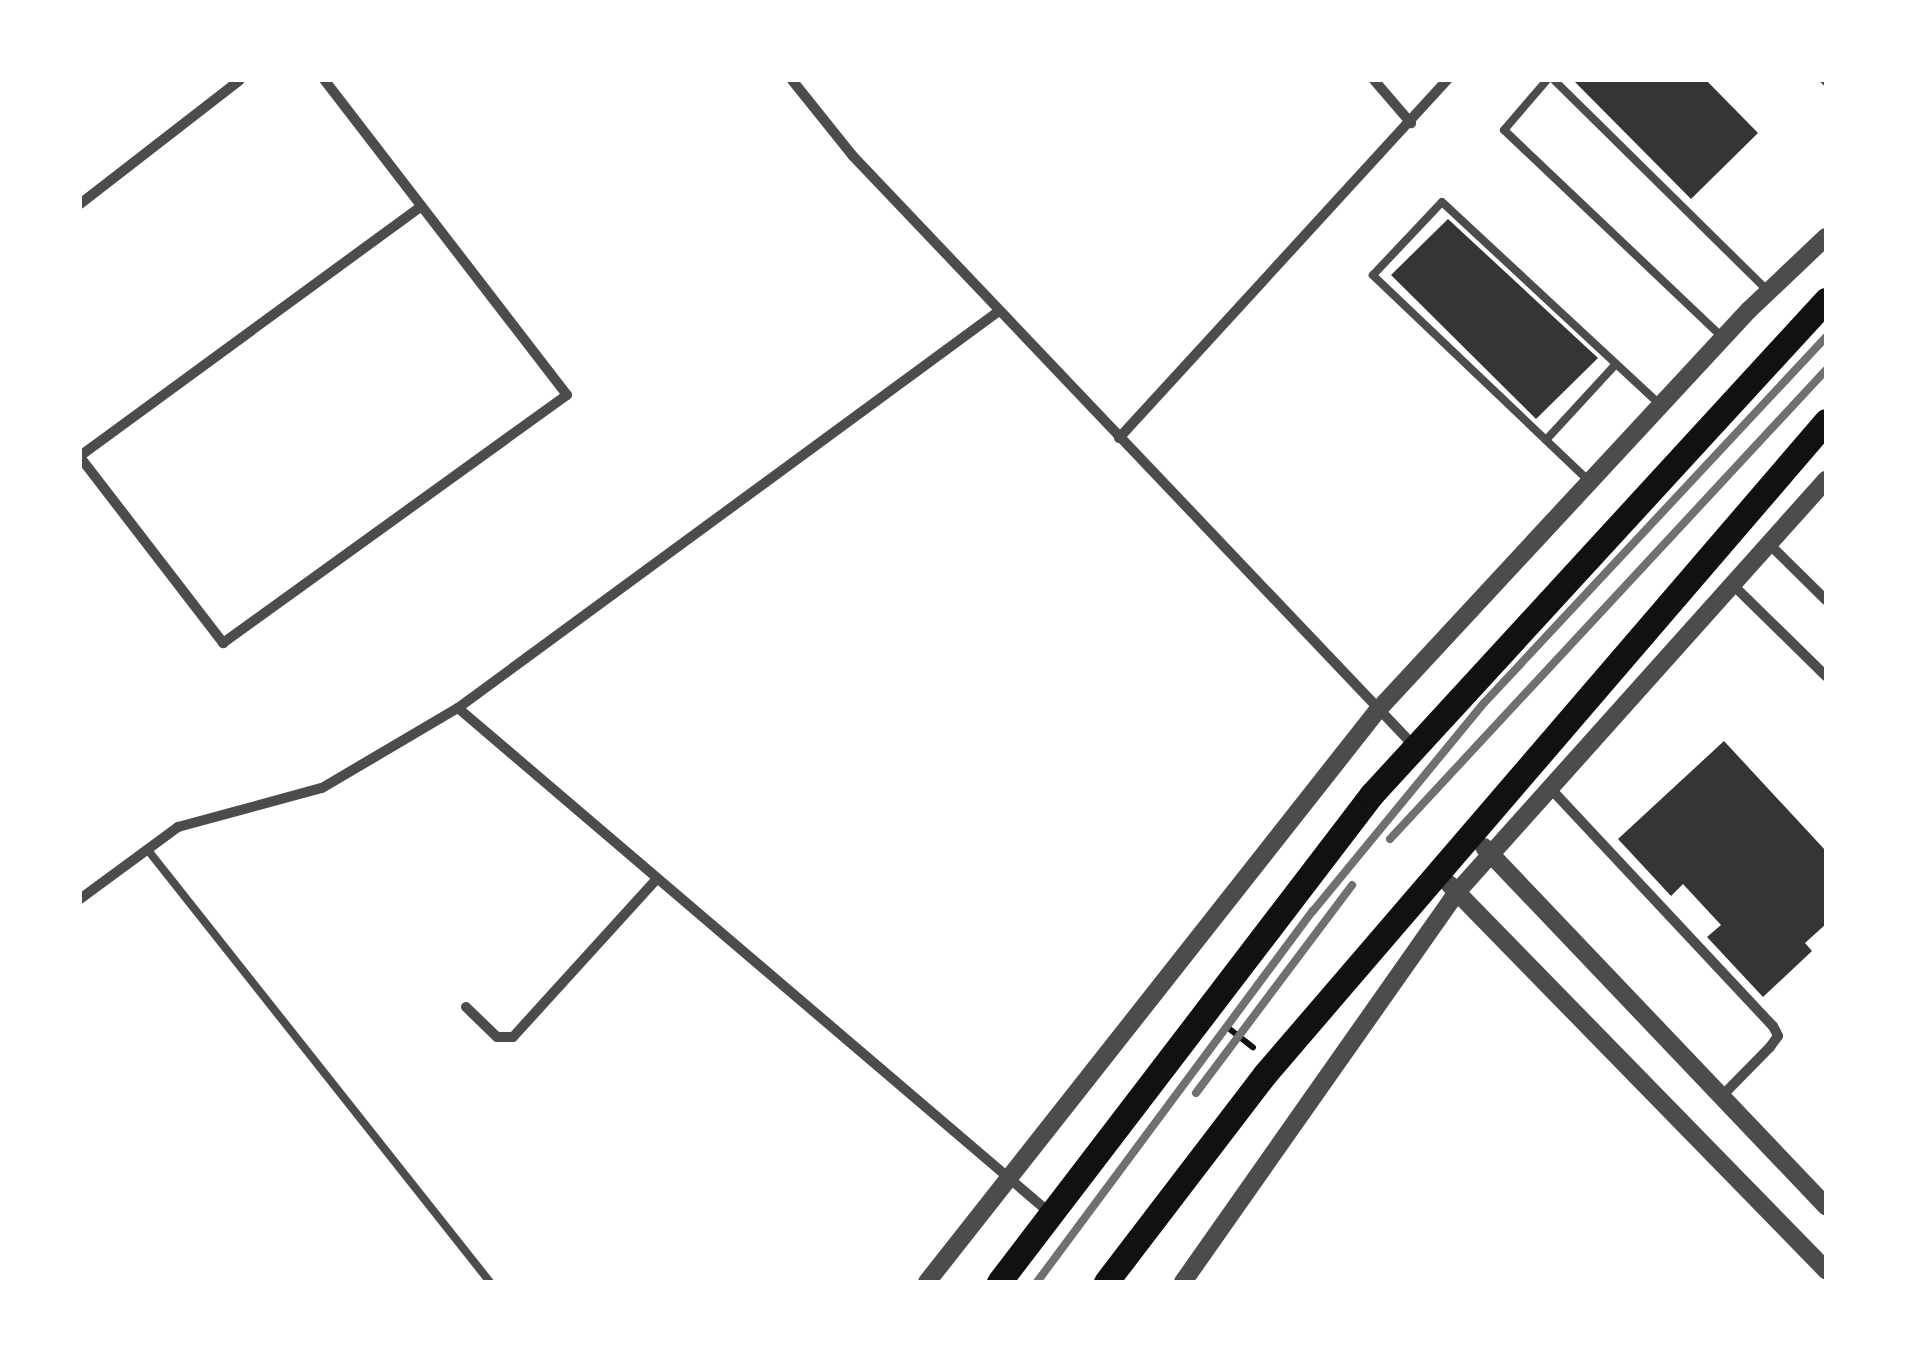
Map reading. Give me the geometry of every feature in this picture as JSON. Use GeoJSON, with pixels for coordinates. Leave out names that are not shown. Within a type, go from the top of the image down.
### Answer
{"type":"FeatureCollection","features":[{"type":"Feature","properties":{"kind":"main road"},"geometry":{"type":"LineString","coordinates":[[999,1282],[1372,794],[1826,300]]}},
{"type":"Feature","properties":{"kind":"main road"},"geometry":{"type":"LineString","coordinates":[[1106,1282],[1265,1074],[1826,421]]}},
{"type":"Feature","properties":{"kind":"street"},"geometry":{"type":"LineString","coordinates":[[80,204],[240,80]]}},
{"type":"Feature","properties":{"kind":"street"},"geometry":{"type":"LineString","coordinates":[[324,80],[567,395],[223,643],[80,457],[421,206]]}},
{"type":"Feature","properties":{"kind":"street"},"geometry":{"type":"LineString","coordinates":[[792,80],[999,312],[1377,711],[1416,747]]}},
{"type":"Feature","properties":{"kind":"street"},"geometry":{"type":"LineString","coordinates":[[1374,80],[1411,123]]}},
{"type":"Feature","properties":{"kind":"street"},"geometry":{"type":"LineString","coordinates":[[1119,438],[1448,80]]}},
{"type":"Feature","properties":{"kind":"street"},"geometry":{"type":"LineString","coordinates":[[927,1282],[1377,711],[1724,338],[1826,237]]}},
{"type":"Feature","properties":{"kind":"street"},"geometry":{"type":"LineString","coordinates":[[80,899],[147,849],[199,817],[322,788],[458,708],[999,312]]}},
{"type":"Feature","properties":{"kind":"street"},"geometry":{"type":"LineString","coordinates":[[1183,1282],[1458,891],[1826,480]]}},
{"type":"Feature","properties":{"kind":"street"},"geometry":{"type":"LineString","coordinates":[[1769,544],[1826,600]]}},
{"type":"Feature","properties":{"kind":"street"},"geometry":{"type":"LineString","coordinates":[[1732,584],[1826,676]]}},
{"type":"Feature","properties":{"kind":"street"},"geometry":{"type":"LineString","coordinates":[[458,708],[1052,1214]]}},
{"type":"Feature","properties":{"kind":"street"},"geometry":{"type":"LineString","coordinates":[[1550,788],[1773,1026],[1778,1036],[1770,1048],[1722,1096]]}},
{"type":"Feature","properties":{"kind":"street"},"geometry":{"type":"LineString","coordinates":[[1468,834],[1492,853],[1826,1206]]}},
{"type":"Feature","properties":{"kind":"street"},"geometry":{"type":"LineString","coordinates":[[1434,874],[1458,891],[1826,1270]]}},
{"type":"Feature","properties":{"kind":"street"},"geometry":{"type":"LineString","coordinates":[[466,1007],[497,1037],[513,1038],[657,878]]}},
{"type":"Feature","properties":{"kind":"lane"},"geometry":{"type":"LineString","coordinates":[[1724,338],[1504,130],[1551,80],[1769,291]]}},
{"type":"Feature","properties":{"kind":"lane"},"geometry":{"type":"LineString","coordinates":[[1592,484],[1374,276],[1385,263],[1442,202],[1662,406]]}},
{"type":"Feature","properties":{"kind":"lane"},"geometry":{"type":"LineString","coordinates":[[1546,440],[1616,364]]}},
{"type":"Feature","properties":{"kind":"lane"},"geometry":{"type":"LineString","coordinates":[[147,849],[490,1282]]}},
{"type":"Feature","properties":{"kind":"path"},"geometry":{"type":"LineString","coordinates":[[1223,1024],[1266,1056]]}},
{"type":"Feature","properties":{"kind":"building"},"geometry":{"type":"Polygon","coordinates":[[[1573,80],[1706,80],[1758,133],[1691,199],[1573,80]]]}},
{"type":"Feature","properties":{"kind":"building"},"geometry":{"type":"Polygon","coordinates":[[[1448,219],[1598,358],[1536,419],[1391,275],[1448,219]]]}},
{"type":"Feature","properties":{"kind":"building"},"geometry":{"type":"Polygon","coordinates":[[[1724,741],[1826,851],[1826,924],[1805,943],[1812,951],[1763,997],[1707,937],[1721,925],[1683,884],[1671,896],[1618,839],[1724,741]]]}},
{"type":"Feature","properties":{"kind":"railway"},"geometry":{"type":"LineString","coordinates":[[1037,1282],[1313,911],[1484,703],[1826,337]]}},
{"type":"Feature","properties":{"kind":"railway"},"geometry":{"type":"LineString","coordinates":[[1390,839],[1826,370]]}},
{"type":"Feature","properties":{"kind":"railway"},"geometry":{"type":"LineString","coordinates":[[1196,1093],[1352,885]]}}]}
